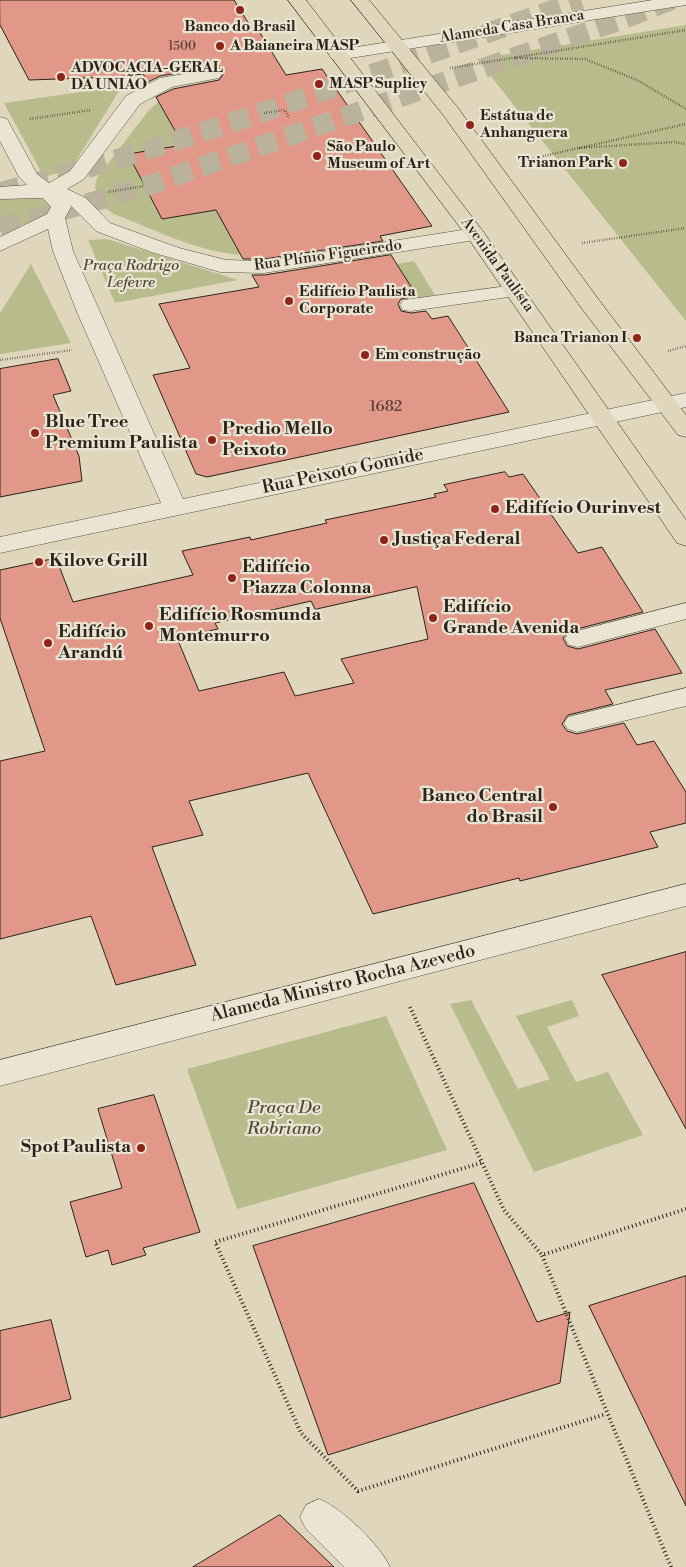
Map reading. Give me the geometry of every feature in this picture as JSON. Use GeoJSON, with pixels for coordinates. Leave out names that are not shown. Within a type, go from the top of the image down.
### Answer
{"type":"FeatureCollection","features":[{"type":"Feature","properties":{"kind":"main road","name":"Avenida Paulista"},"geometry":{"type":"LineString","coordinates":[[297,0],[476,234],[686,538]]}},
{"type":"Feature","properties":{"kind":"main road"},"geometry":{"type":"LineString","coordinates":[[360,0],[451,112],[588,301],[676,402],[686,430]]}},
{"type":"Feature","properties":{"kind":"street","name":"Alameda Casa Branca"},"geometry":{"type":"LineString","coordinates":[[338,55],[686,0]]}},
{"type":"Feature","properties":{"kind":"street"},"geometry":{"type":"LineString","coordinates":[[0,193],[49,192],[77,175],[130,104],[148,90],[167,82],[213,74]]}},
{"type":"Feature","properties":{"kind":"street"},"geometry":{"type":"LineString","coordinates":[[0,245],[55,218],[61,208],[60,204],[49,192],[29,177],[1,124]]}},
{"type":"Feature","properties":{"kind":"street","name":"Rua Plínio Figueiredo"},"geometry":{"type":"LineString","coordinates":[[49,192],[69,196],[78,201],[97,223],[176,254],[215,265],[264,267],[476,234]]}},
{"type":"Feature","properties":{"kind":"street"},"geometry":{"type":"LineString","coordinates":[[55,218],[63,251],[88,312],[175,507]]}},
{"type":"Feature","properties":{"kind":"street"},"geometry":{"type":"LineString","coordinates":[[411,305],[515,291]]}},
{"type":"Feature","properties":{"kind":"street","name":"Rua Peixoto Gomide"},"geometry":{"type":"LineString","coordinates":[[2,545],[676,402]]}},
{"type":"Feature","properties":{"kind":"street"},"geometry":{"type":"LineString","coordinates":[[578,639],[686,611]]}},
{"type":"Feature","properties":{"kind":"street"},"geometry":{"type":"LineString","coordinates":[[577,723],[686,697]]}},
{"type":"Feature","properties":{"kind":"street","name":"Alameda Ministro Rocha Azevedo"},"geometry":{"type":"LineString","coordinates":[[0,1073],[686,896]]}},
{"type":"Feature","properties":{"kind":"street"},"geometry":{"type":"LineString","coordinates":[[319,1517],[371,1567]]}},
{"type":"Feature","properties":{"kind":"path"},"geometry":{"type":"LineString","coordinates":[[444,70],[507,58],[686,30]]}},
{"type":"Feature","properties":{"kind":"path"},"geometry":{"type":"LineString","coordinates":[[507,58],[585,59],[637,80],[686,109]]}},
{"type":"Feature","properties":{"kind":"path"},"geometry":{"type":"LineString","coordinates":[[1,124],[130,104]]}},
{"type":"Feature","properties":{"kind":"path"},"geometry":{"type":"LineString","coordinates":[[264,113],[285,110],[289,118]]}},
{"type":"Feature","properties":{"kind":"path"},"geometry":{"type":"LineString","coordinates":[[518,162],[686,124]]}},
{"type":"Feature","properties":{"kind":"path"},"geometry":{"type":"LineString","coordinates":[[569,149],[674,142],[686,144]]}},
{"type":"Feature","properties":{"kind":"path"},"geometry":{"type":"LineString","coordinates":[[107,192],[144,186]]}},
{"type":"Feature","properties":{"kind":"path"},"geometry":{"type":"LineString","coordinates":[[582,243],[686,229]]}},
{"type":"Feature","properties":{"kind":"path"},"geometry":{"type":"LineString","coordinates":[[668,351],[686,346]]}},
{"type":"Feature","properties":{"kind":"path"},"geometry":{"type":"LineString","coordinates":[[0,360],[75,349]]}},
{"type":"Feature","properties":{"kind":"path"},"geometry":{"type":"LineString","coordinates":[[410,1007],[504,1210],[542,1255],[606,1414],[671,1567]]}},
{"type":"Feature","properties":{"kind":"path"},"geometry":{"type":"LineString","coordinates":[[481,1163],[215,1242],[301,1433],[358,1491],[606,1414]]}},
{"type":"Feature","properties":{"kind":"path"},"geometry":{"type":"LineString","coordinates":[[542,1255],[686,1209]]}},
{"type":"Feature","properties":{"kind":"green space","name":"Trianon Park"},"geometry":{"type":"Polygon","coordinates":[[[686,25],[686,321],[477,59],[686,25]]]}},
{"type":"Feature","properties":{"kind":"green space"},"geometry":{"type":"Polygon","coordinates":[[[122,86],[71,169],[44,177],[4,103],[122,86]]]}},
{"type":"Feature","properties":{"kind":"green space"},"geometry":{"type":"Polygon","coordinates":[[[182,92],[183,145],[128,154],[162,218],[216,210],[244,255],[211,250],[194,245],[114,214],[105,208],[95,187],[97,178],[149,110],[157,103],[182,92]]]}},
{"type":"Feature","properties":{"kind":"green space"},"geometry":{"type":"Polygon","coordinates":[[[29,196],[46,200],[51,207],[47,213],[35,221],[0,232],[0,199],[29,196]]]}},
{"type":"Feature","properties":{"kind":"green space","name":"Praça Rodrigo Lefevre"},"geometry":{"type":"Polygon","coordinates":[[[107,239],[238,280],[115,303],[88,240],[107,239]]]}},
{"type":"Feature","properties":{"kind":"green space"},"geometry":{"type":"Polygon","coordinates":[[[414,261],[435,295],[418,298],[397,264],[414,261]]]}},
{"type":"Feature","properties":{"kind":"green space"},"geometry":{"type":"Polygon","coordinates":[[[31,264],[71,343],[0,354],[0,313],[31,264]]]}},
{"type":"Feature","properties":{"kind":"green space"},"geometry":{"type":"Polygon","coordinates":[[[471,1000],[518,1089],[550,1079],[516,1016],[572,1000],[579,1016],[547,1027],[576,1082],[608,1072],[643,1135],[534,1172],[450,1004],[471,1000]]]}},
{"type":"Feature","properties":{"kind":"green space","name":"Praça De Robriano"},"geometry":{"type":"Polygon","coordinates":[[[386,1016],[447,1150],[237,1209],[187,1069],[386,1016]]]}},
{"type":"Feature","properties":{"kind":"building"},"geometry":{"type":"Polygon","coordinates":[[[0,0],[234,0],[252,29],[257,28],[286,75],[322,69],[432,226],[380,236],[383,241],[264,259],[243,259],[216,210],[162,219],[128,154],[183,145],[156,97],[173,89],[219,80],[224,73],[219,68],[213,67],[160,76],[148,82],[143,74],[115,77],[29,80],[0,25],[0,0]]]}},
{"type":"Feature","properties":{"kind":"building"},"geometry":{"type":"Polygon","coordinates":[[[391,255],[417,296],[401,299],[398,304],[401,311],[411,313],[426,311],[432,319],[448,316],[509,412],[207,477],[196,474],[153,375],[190,368],[159,304],[259,287],[252,275],[264,275],[391,255]]]}},
{"type":"Feature","properties":{"kind":"building"},"geometry":{"type":"Polygon","coordinates":[[[58,359],[71,391],[53,395],[79,456],[82,481],[0,497],[0,369],[58,359]]]}},
{"type":"Feature","properties":{"kind":"building"},"geometry":{"type":"Polygon","coordinates":[[[505,472],[509,477],[523,474],[578,553],[602,547],[643,612],[569,631],[563,638],[567,646],[578,649],[655,629],[682,673],[605,690],[613,704],[568,715],[562,724],[567,731],[577,734],[624,723],[637,745],[654,741],[686,792],[686,823],[650,832],[658,847],[520,881],[519,878],[373,914],[308,773],[189,801],[203,835],[152,847],[196,965],[116,985],[91,916],[0,939],[0,761],[45,751],[0,618],[0,570],[56,558],[73,602],[193,575],[182,551],[250,537],[251,540],[327,523],[325,520],[436,497],[434,494],[448,491],[444,485],[505,472]],[[417,587],[315,609],[311,601],[215,623],[218,629],[177,638],[199,691],[284,672],[295,696],[354,683],[341,659],[428,639],[417,587]]]}},
{"type":"Feature","properties":{"kind":"building"},"geometry":{"type":"Polygon","coordinates":[[[686,952],[686,1129],[602,975],[686,952]]]}},
{"type":"Feature","properties":{"kind":"building","name":"Spot Paulista"},"geometry":{"type":"Polygon","coordinates":[[[154,1095],[200,1232],[143,1248],[146,1255],[112,1265],[108,1250],[86,1257],[70,1202],[122,1188],[98,1109],[154,1095]]]}},
{"type":"Feature","properties":{"kind":"building"},"geometry":{"type":"Polygon","coordinates":[[[474,1183],[537,1322],[570,1312],[560,1383],[328,1455],[253,1246],[474,1183]]]}},
{"type":"Feature","properties":{"kind":"building"},"geometry":{"type":"Polygon","coordinates":[[[686,1276],[686,1506],[589,1306],[686,1276]]]}},
{"type":"Feature","properties":{"kind":"building"},"geometry":{"type":"Polygon","coordinates":[[[51,1320],[71,1399],[0,1418],[0,1331],[51,1320]]]}},
{"type":"Feature","properties":{"kind":"building"},"geometry":{"type":"Polygon","coordinates":[[[280,1515],[334,1567],[193,1567],[280,1515]]]}},
{"type":"Feature","properties":{"kind":"tunnel"},"geometry":{"type":"LineString","coordinates":[[0,192],[74,172],[220,127],[581,0]]}},
{"type":"Feature","properties":{"kind":"tunnel"},"geometry":{"type":"LineString","coordinates":[[0,228],[135,190],[621,20],[672,0]]}},
{"type":"Feature","properties":{"kind":"place","name":"Banco do Brasil"},"geometry":{"type":"Point","coordinates":[240,10]}},
{"type":"Feature","properties":{"kind":"place","name":"A Baianeira MASP"},"geometry":{"type":"Point","coordinates":[220,46]}},
{"type":"Feature","properties":{"kind":"place","name":"ADVOCACIA-GERAL DA UNIÃO"},"geometry":{"type":"Point","coordinates":[61,77]}},
{"type":"Feature","properties":{"kind":"place","name":"MASP Suplicy"},"geometry":{"type":"Point","coordinates":[319,84]}},
{"type":"Feature","properties":{"kind":"place","name":"Estátua de Anhanguera"},"geometry":{"type":"Point","coordinates":[470,125]}},
{"type":"Feature","properties":{"kind":"place","name":"São Paulo Museum of Art"},"geometry":{"type":"Point","coordinates":[317,156]}},
{"type":"Feature","properties":{"kind":"place","name":"Trianon Park"},"geometry":{"type":"Point","coordinates":[623,163]}},
{"type":"Feature","properties":{"kind":"place","name":"Edifício Paulista Corporate"},"geometry":{"type":"Point","coordinates":[289,301]}},
{"type":"Feature","properties":{"kind":"place","name":"Banca Trianon I"},"geometry":{"type":"Point","coordinates":[637,338]}},
{"type":"Feature","properties":{"kind":"place","name":"Em construção"},"geometry":{"type":"Point","coordinates":[365,355]}},
{"type":"Feature","properties":{"kind":"place","name":"Blue Tree Premium Paulista"},"geometry":{"type":"Point","coordinates":[35,433]}},
{"type":"Feature","properties":{"kind":"place","name":"Predio Mello Peixoto"},"geometry":{"type":"Point","coordinates":[212,440]}},
{"type":"Feature","properties":{"kind":"place","name":"Edifício Ourinvest"},"geometry":{"type":"Point","coordinates":[495,509]}},
{"type":"Feature","properties":{"kind":"place","name":"Justiça Federal"},"geometry":{"type":"Point","coordinates":[384,540]}},
{"type":"Feature","properties":{"kind":"place","name":"Kilove Grill"},"geometry":{"type":"Point","coordinates":[39,562]}},
{"type":"Feature","properties":{"kind":"place","name":"Edifício Piazza Colonna"},"geometry":{"type":"Point","coordinates":[232,578]}},
{"type":"Feature","properties":{"kind":"place","name":"Edifício Grande Avenida"},"geometry":{"type":"Point","coordinates":[433,618]}},
{"type":"Feature","properties":{"kind":"place","name":"Edifício Rosmunda Montemurro"},"geometry":{"type":"Point","coordinates":[149,626]}},
{"type":"Feature","properties":{"kind":"place","name":"Edifício Arandú"},"geometry":{"type":"Point","coordinates":[48,643]}},
{"type":"Feature","properties":{"kind":"place","name":"Banco Central do Brasil"},"geometry":{"type":"Point","coordinates":[553,807]}},
{"type":"Feature","properties":{"kind":"place","name":"Spot Paulista"},"geometry":{"type":"Point","coordinates":[141,1148]}}]}
